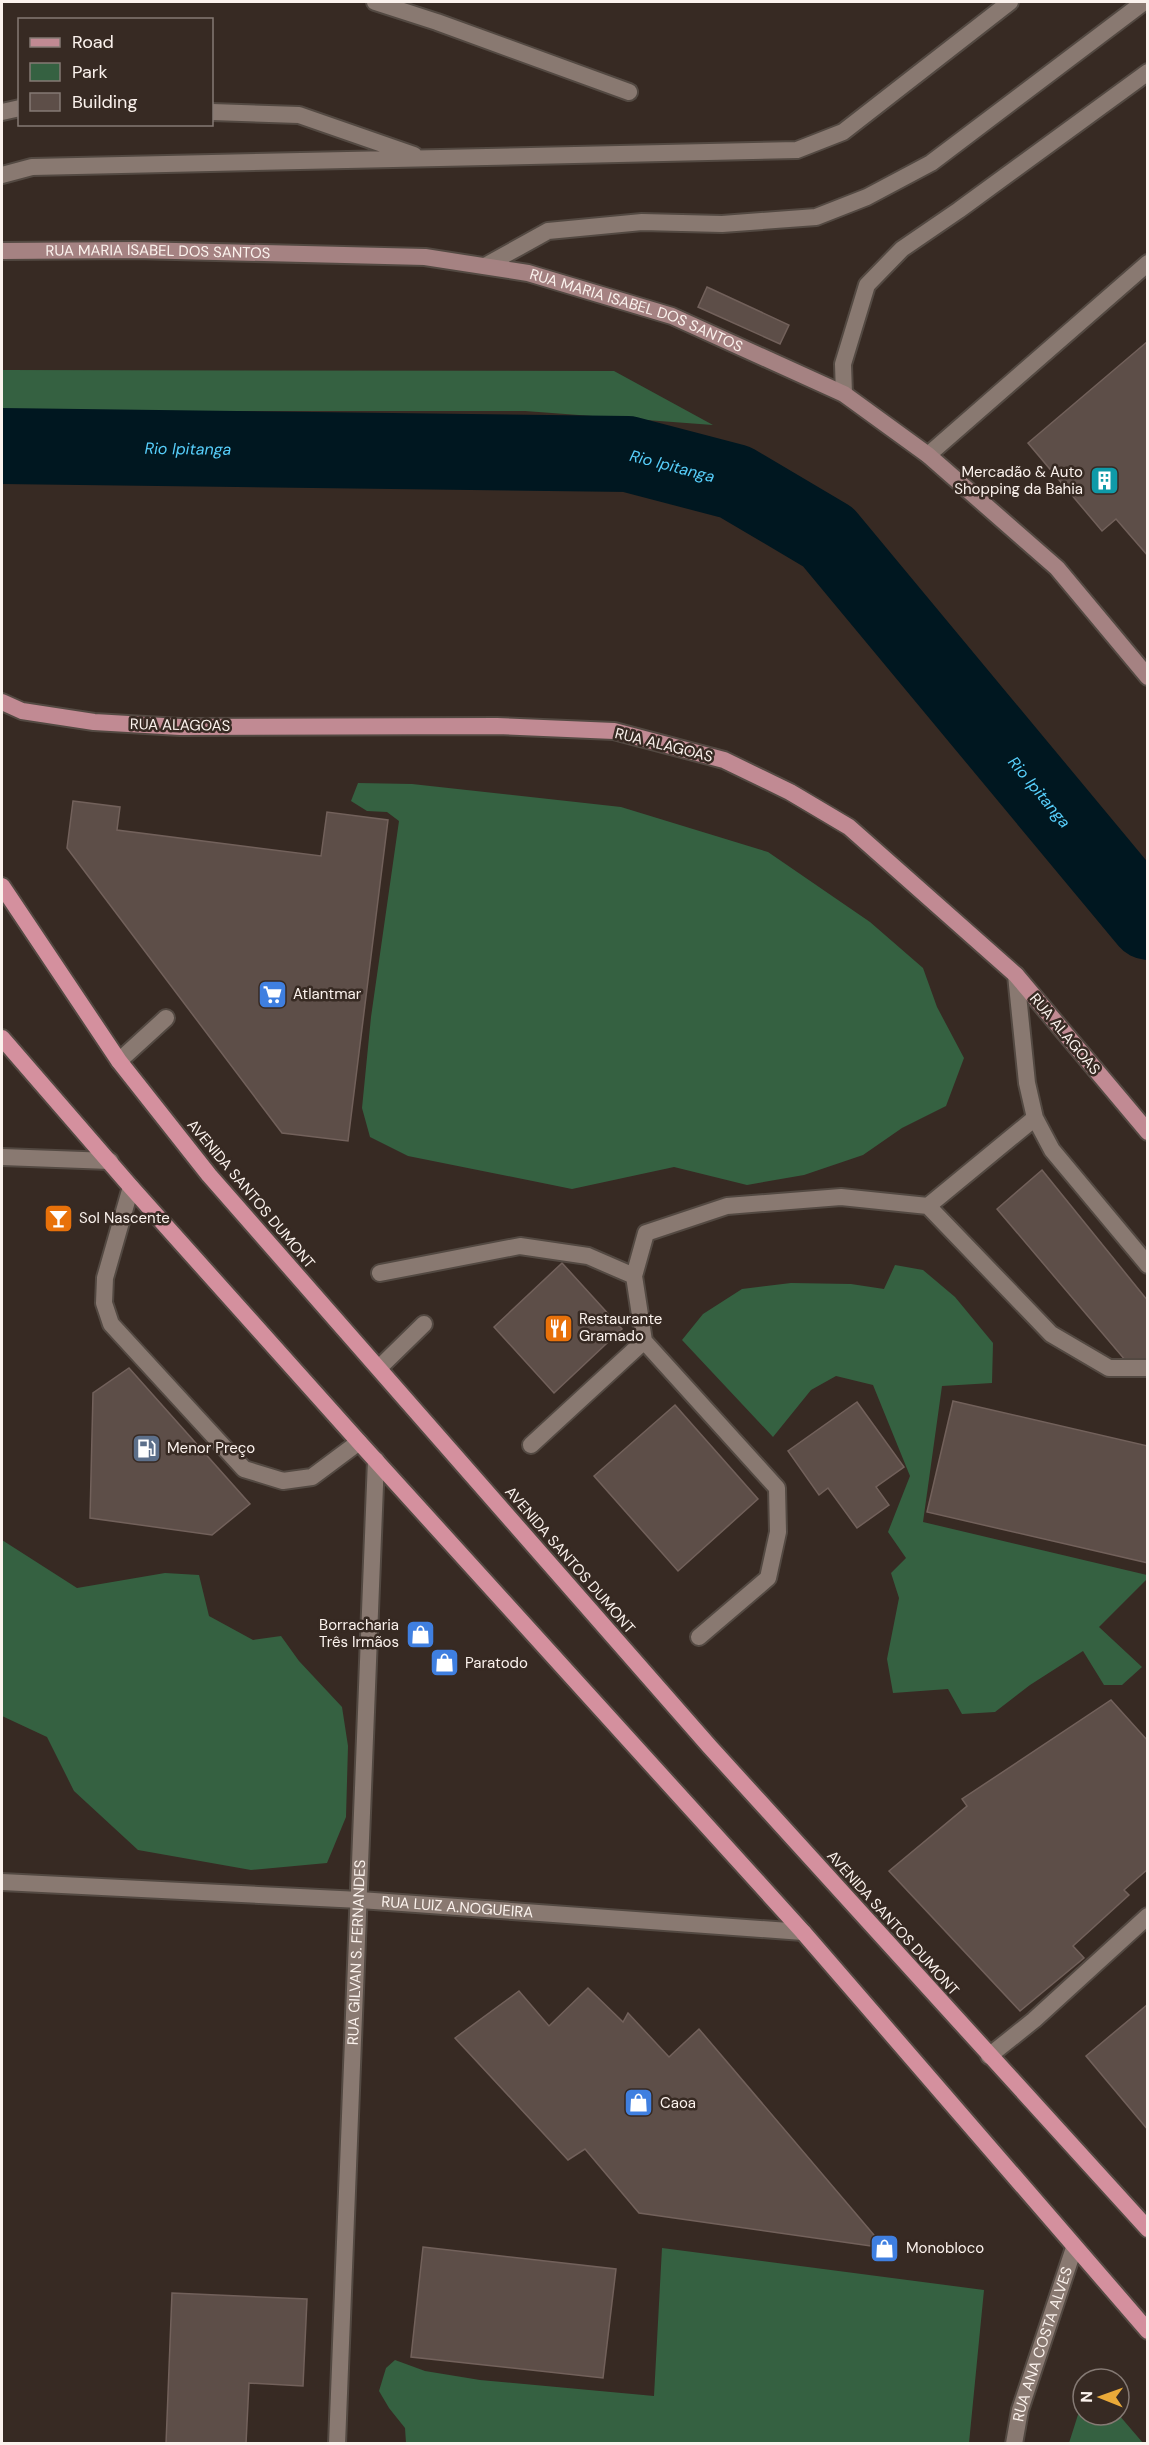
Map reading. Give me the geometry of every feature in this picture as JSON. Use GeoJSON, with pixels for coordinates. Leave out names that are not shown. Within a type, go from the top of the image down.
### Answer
{"type":"FeatureCollection","features":[{"type":"Feature","properties":{"kind":"highway","name":"AVENIDA SANTOS DUMONT"},"geometry":{"type":"LineString","coordinates":[[2,886],[119,1061],[209,1175],[710,1747],[1148,2229]]}},
{"type":"Feature","properties":{"kind":"highway"},"geometry":{"type":"LineString","coordinates":[[2,1038],[131,1187],[359,1442],[803,1932],[1148,2331]]}},
{"type":"Feature","properties":{"kind":"main road","name":"RUA MARIA ISABEL DOS SANTOS"},"geometry":{"type":"LineString","coordinates":[[2,251],[147,250],[425,257],[528,273],[672,316],[844,394],[928,455],[1058,568],[1148,677]]}},
{"type":"Feature","properties":{"kind":"main road","name":"RUA ALAGOAS"},"geometry":{"type":"LineString","coordinates":[[2,702],[22,711],[94,722],[169,726],[497,726],[614,731],[724,760],[790,792],[849,827],[1016,975],[1148,1132]]}},
{"type":"Feature","properties":{"kind":"street"},"geometry":{"type":"LineString","coordinates":[[375,2],[437,22],[629,92]]}},
{"type":"Feature","properties":{"kind":"street"},"geometry":{"type":"LineString","coordinates":[[2,175],[32,167],[797,150],[843,132],[1010,2]]}},
{"type":"Feature","properties":{"kind":"street"},"geometry":{"type":"LineString","coordinates":[[485,266],[548,231],[642,222],[722,224],[816,217],[867,197],[931,163],[1144,2]]}},
{"type":"Feature","properties":{"kind":"street"},"geometry":{"type":"LineString","coordinates":[[844,394],[843,364],[867,285],[902,249],[1148,72]]}},
{"type":"Feature","properties":{"kind":"street"},"geometry":{"type":"LineString","coordinates":[[2,112],[18,108]]}},
{"type":"Feature","properties":{"kind":"street"},"geometry":{"type":"LineString","coordinates":[[213,112],[300,115],[426,159]]}},
{"type":"Feature","properties":{"kind":"street"},"geometry":{"type":"LineString","coordinates":[[928,455],[1148,262]]}},
{"type":"Feature","properties":{"kind":"street"},"geometry":{"type":"LineString","coordinates":[[1016,975],[1027,1083],[1035,1118],[1052,1150],[1148,1265]]}},
{"type":"Feature","properties":{"kind":"street"},"geometry":{"type":"LineString","coordinates":[[119,1061],[166,1018]]}},
{"type":"Feature","properties":{"kind":"street"},"geometry":{"type":"LineString","coordinates":[[928,1206],[1035,1118]]}},
{"type":"Feature","properties":{"kind":"street"},"geometry":{"type":"LineString","coordinates":[[2,1157],[110,1161]]}},
{"type":"Feature","properties":{"kind":"street"},"geometry":{"type":"LineString","coordinates":[[131,1187],[105,1278],[104,1303],[111,1324],[244,1469],[283,1481],[312,1478],[359,1442]]}},
{"type":"Feature","properties":{"kind":"street"},"geometry":{"type":"LineString","coordinates":[[699,1637],[768,1578],[778,1532],[777,1488],[644,1341],[634,1276],[646,1233],[727,1206],[841,1197],[928,1206],[1051,1334],[1110,1368],[1148,1368]]}},
{"type":"Feature","properties":{"kind":"street"},"geometry":{"type":"LineString","coordinates":[[380,1273],[520,1246],[588,1256],[634,1276]]}},
{"type":"Feature","properties":{"kind":"street"},"geometry":{"type":"LineString","coordinates":[[379,1368],[424,1324]]}},
{"type":"Feature","properties":{"kind":"street"},"geometry":{"type":"LineString","coordinates":[[531,1445],[644,1341]]}},
{"type":"Feature","properties":{"kind":"street","name":"RUA GILVAN S. FERNANDES"},"geometry":{"type":"LineString","coordinates":[[337,2444],[376,1460]]}},
{"type":"Feature","properties":{"kind":"street","name":"RUA LUIZ A.NOGUEIRA"},"geometry":{"type":"LineString","coordinates":[[2,1882],[360,1900],[803,1932]]}},
{"type":"Feature","properties":{"kind":"street"},"geometry":{"type":"LineString","coordinates":[[989,2056],[1034,2020],[1148,1916]]}},
{"type":"Feature","properties":{"kind":"street","name":"RUA ANA COSTA ALVES"},"geometry":{"type":"LineString","coordinates":[[1014,2444],[1020,2410],[1074,2248]]}},
{"type":"Feature","properties":{"kind":"green space"},"geometry":{"type":"Polygon","coordinates":[[[2,370],[614,371],[713,425],[525,411],[2,411],[2,370]]]}},
{"type":"Feature","properties":{"kind":"green space"},"geometry":{"type":"Polygon","coordinates":[[[358,783],[412,784],[621,807],[768,852],[870,922],[923,968],[937,1007],[964,1058],[946,1106],[902,1128],[863,1155],[804,1175],[747,1185],[674,1167],[572,1189],[408,1156],[370,1137],[362,1108],[371,1017],[399,821],[387,812],[367,811],[351,801],[358,783]]]}},
{"type":"Feature","properties":{"kind":"green space"},"geometry":{"type":"Polygon","coordinates":[[[895,1265],[923,1270],[955,1297],[993,1343],[992,1383],[942,1386],[923,1522],[1147,1575],[1147,1579],[1099,1627],[1142,1667],[1122,1685],[1104,1685],[1083,1651],[1030,1685],[995,1712],[962,1714],[948,1689],[893,1693],[887,1659],[899,1598],[891,1573],[906,1558],[888,1532],[910,1476],[873,1385],[836,1376],[811,1390],[773,1437],[682,1340],[703,1314],[742,1289],[791,1283],[851,1284],[884,1289],[895,1265]]]}},
{"type":"Feature","properties":{"kind":"green space"},"geometry":{"type":"Polygon","coordinates":[[[2,1540],[77,1588],[165,1573],[199,1575],[209,1616],[253,1640],[281,1636],[299,1661],[342,1707],[348,1746],[346,1817],[327,1863],[251,1870],[138,1850],[74,1791],[47,1737],[2,1716],[2,1540]]]}},
{"type":"Feature","properties":{"kind":"green space"},"geometry":{"type":"Polygon","coordinates":[[[662,2248],[984,2290],[969,2443],[406,2443],[405,2428],[379,2391],[386,2368],[395,2360],[425,2371],[480,2380],[654,2396],[662,2248]]]}},
{"type":"Feature","properties":{"kind":"green space"},"geometry":{"type":"Polygon","coordinates":[[[1074,2427],[1129,2427],[1143,2443],[1069,2443],[1074,2427]]]}},
{"type":"Feature","properties":{"kind":"building"},"geometry":{"type":"Polygon","coordinates":[[[707,287],[789,325],[780,344],[698,307],[707,287]]]}},
{"type":"Feature","properties":{"kind":"building","name":"Mercadão & Auto Shopping da Bahia"},"geometry":{"type":"Polygon","coordinates":[[[1148,341],[1148,556],[1116,519],[1102,531],[1028,443],[1148,341]]]}},
{"type":"Feature","properties":{"kind":"building","name":"Atlantmar"},"geometry":{"type":"Polygon","coordinates":[[[73,801],[120,807],[117,830],[321,856],[327,812],[388,820],[348,1141],[282,1133],[67,848],[73,801]]]}},
{"type":"Feature","properties":{"kind":"building"},"geometry":{"type":"Polygon","coordinates":[[[1042,1170],[1148,1301],[1148,1365],[1137,1374],[997,1209],[1042,1170]]]}},
{"type":"Feature","properties":{"kind":"building","name":"Restaurante Gramado"},"geometry":{"type":"Polygon","coordinates":[[[562,1263],[622,1329],[554,1393],[494,1327],[562,1263]]]}},
{"type":"Feature","properties":{"kind":"building","name":"Menor Preço"},"geometry":{"type":"Polygon","coordinates":[[[129,1368],[250,1504],[212,1535],[90,1518],[93,1393],[129,1368]]]}},
{"type":"Feature","properties":{"kind":"building"},"geometry":{"type":"Polygon","coordinates":[[[953,1401],[1148,1446],[1148,1563],[927,1512],[953,1401]]]}},
{"type":"Feature","properties":{"kind":"building"},"geometry":{"type":"Polygon","coordinates":[[[857,1402],[904,1467],[876,1487],[889,1505],[857,1528],[828,1488],[819,1495],[788,1451],[857,1402]]]}},
{"type":"Feature","properties":{"kind":"building"},"geometry":{"type":"Polygon","coordinates":[[[675,1405],[758,1499],[678,1571],[594,1476],[675,1405]]]}},
{"type":"Feature","properties":{"kind":"building"},"geometry":{"type":"Polygon","coordinates":[[[1111,1700],[1148,1741],[1148,1869],[1124,1890],[1129,1895],[1073,1946],[1084,1958],[1020,2011],[889,1871],[967,1806],[962,1799],[1111,1700]]]}},
{"type":"Feature","properties":{"kind":"building","name":"Caoa"},"geometry":{"type":"Polygon","coordinates":[[[588,1988],[623,2022],[628,2013],[669,2057],[699,2029],[885,2248],[639,2213],[585,2149],[568,2160],[455,2038],[519,1991],[549,2026],[588,1988]]]}},
{"type":"Feature","properties":{"kind":"building"},"geometry":{"type":"Polygon","coordinates":[[[1148,2004],[1148,2130],[1086,2056],[1148,2004]]]}},
{"type":"Feature","properties":{"kind":"building"},"geometry":{"type":"Polygon","coordinates":[[[423,2247],[616,2269],[603,2378],[411,2357],[423,2247]]]}},
{"type":"Feature","properties":{"kind":"building"},"geometry":{"type":"Polygon","coordinates":[[[172,2293],[307,2299],[303,2386],[249,2383],[246,2444],[166,2444],[172,2293]]]}},
{"type":"Feature","properties":{"kind":"waterway","name":"Rio Ipitanga"},"geometry":{"type":"LineString","coordinates":[[2,446],[628,454],[735,482],[828,537],[1148,922]]}},
{"type":"Feature","properties":{"kind":"place","name":"Mercadão & Auto Shopping da Bahia"},"geometry":{"type":"Point","coordinates":[1104,481]}},
{"type":"Feature","properties":{"kind":"place","name":"Atlantmar"},"geometry":{"type":"Point","coordinates":[272,994]}},
{"type":"Feature","properties":{"kind":"place","name":"Sol Nascente"},"geometry":{"type":"Point","coordinates":[58,1218]}},
{"type":"Feature","properties":{"kind":"place","name":"Restaurante Gramado"},"geometry":{"type":"Point","coordinates":[558,1328]}},
{"type":"Feature","properties":{"kind":"place","name":"Menor Preço"},"geometry":{"type":"Point","coordinates":[146,1448]}},
{"type":"Feature","properties":{"kind":"place","name":"Borracharia Três Irmãos"},"geometry":{"type":"Point","coordinates":[420,1634]}},
{"type":"Feature","properties":{"kind":"place","name":"Paratodo"},"geometry":{"type":"Point","coordinates":[444,1663]}},
{"type":"Feature","properties":{"kind":"place","name":"Caoa"},"geometry":{"type":"Point","coordinates":[639,2103]}},
{"type":"Feature","properties":{"kind":"place","name":"Monobloco"},"geometry":{"type":"Point","coordinates":[885,2248]}}]}
